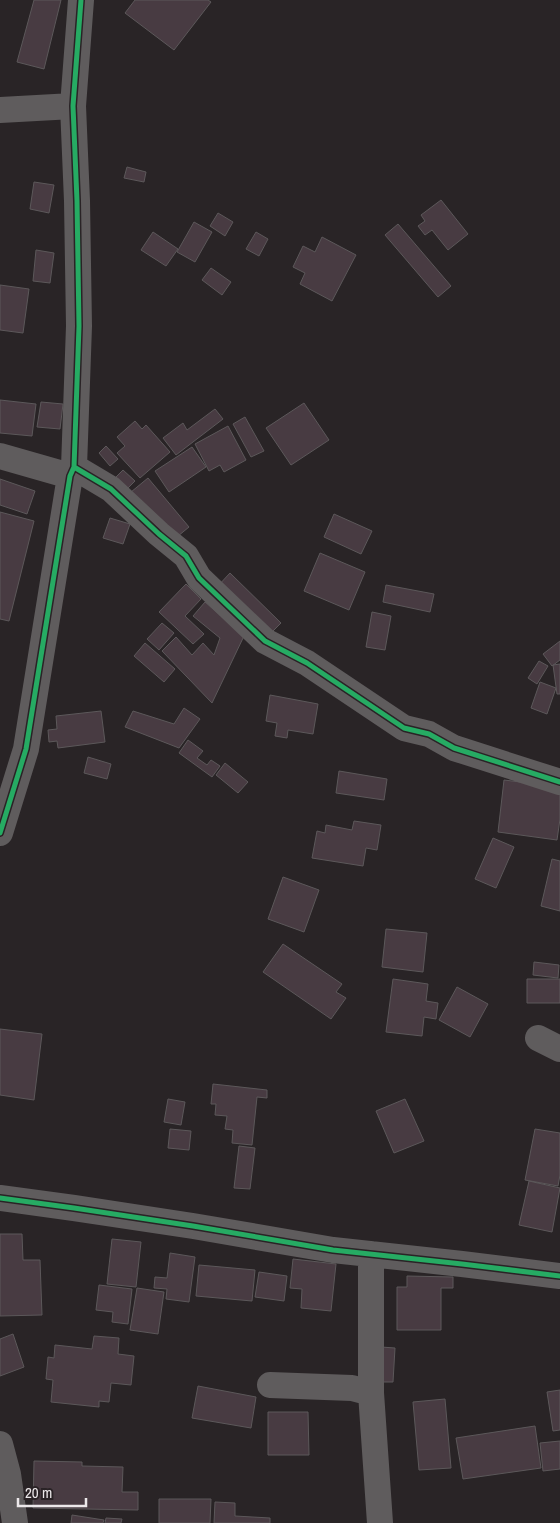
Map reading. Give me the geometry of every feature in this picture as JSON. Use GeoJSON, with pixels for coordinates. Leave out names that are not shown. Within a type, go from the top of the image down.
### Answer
{"type":"FeatureCollection","features":[{"type":"Feature","properties":{"kind":"street"},"geometry":{"type":"LineString","coordinates":[[0,833],[26,748],[72,472],[79,326],[73,106],[81,0]]}},
{"type":"Feature","properties":{"kind":"street"},"geometry":{"type":"LineString","coordinates":[[0,110],[73,106]]}},
{"type":"Feature","properties":{"kind":"street"},"geometry":{"type":"LineString","coordinates":[[0,456],[72,472],[111,489],[159,534],[186,556],[199,578],[265,641],[307,663],[404,728],[429,734],[454,748],[560,782]]}},
{"type":"Feature","properties":{"kind":"street"},"geometry":{"type":"LineString","coordinates":[[0,1198],[153,1220],[333,1250],[560,1276]]}},
{"type":"Feature","properties":{"kind":"street"},"geometry":{"type":"LineString","coordinates":[[371,1254],[371,1393],[380,1523]]}},
{"type":"Feature","properties":{"kind":"street"},"geometry":{"type":"LineString","coordinates":[[270,1385],[352,1388],[371,1393]]}},
{"type":"Feature","properties":{"kind":"street"},"geometry":{"type":"LineString","coordinates":[[0,1444],[8,1474],[15,1523]]}},
{"type":"Feature","properties":{"kind":"building"},"geometry":{"type":"Polygon","coordinates":[[[34,0],[61,0],[44,69],[17,62],[34,0]]]}},
{"type":"Feature","properties":{"kind":"building"},"geometry":{"type":"Polygon","coordinates":[[[135,0],[208,0],[211,2],[174,50],[125,13],[135,0]]]}},
{"type":"Feature","properties":{"kind":"building"},"geometry":{"type":"Polygon","coordinates":[[[127,167],[146,172],[144,182],[124,178],[127,167]]]}},
{"type":"Feature","properties":{"kind":"building"},"geometry":{"type":"Polygon","coordinates":[[[34,182],[54,185],[49,213],[30,209],[34,182]]]}},
{"type":"Feature","properties":{"kind":"building"},"geometry":{"type":"Polygon","coordinates":[[[441,200],[468,234],[448,250],[432,230],[425,235],[418,226],[425,221],[421,215],[441,200]]]}},
{"type":"Feature","properties":{"kind":"building"},"geometry":{"type":"Polygon","coordinates":[[[218,213],[233,222],[225,236],[210,226],[218,213]]]}},
{"type":"Feature","properties":{"kind":"building"},"geometry":{"type":"Polygon","coordinates":[[[194,222],[212,232],[195,262],[177,252],[194,222]]]}},
{"type":"Feature","properties":{"kind":"building"},"geometry":{"type":"Polygon","coordinates":[[[398,224],[451,286],[438,297],[385,235],[398,224]]]}},
{"type":"Feature","properties":{"kind":"building"},"geometry":{"type":"Polygon","coordinates":[[[153,232],[178,249],[166,266],[141,250],[153,232]]]}},
{"type":"Feature","properties":{"kind":"building"},"geometry":{"type":"Polygon","coordinates":[[[256,232],[268,239],[259,256],[246,249],[256,232]]]}},
{"type":"Feature","properties":{"kind":"building"},"geometry":{"type":"Polygon","coordinates":[[[322,237],[356,255],[332,301],[300,284],[305,273],[293,267],[303,246],[315,252],[322,237]]]}},
{"type":"Feature","properties":{"kind":"building"},"geometry":{"type":"Polygon","coordinates":[[[36,250],[54,253],[50,283],[33,281],[36,250]]]}},
{"type":"Feature","properties":{"kind":"building"},"geometry":{"type":"Polygon","coordinates":[[[211,268],[231,282],[222,295],[202,280],[211,268]]]}},
{"type":"Feature","properties":{"kind":"building"},"geometry":{"type":"Polygon","coordinates":[[[0,285],[29,289],[23,333],[0,330],[0,285]]]}},
{"type":"Feature","properties":{"kind":"building"},"geometry":{"type":"Polygon","coordinates":[[[0,400],[36,404],[32,436],[0,433],[0,400]]]}},
{"type":"Feature","properties":{"kind":"building"},"geometry":{"type":"Polygon","coordinates":[[[41,402],[63,404],[60,429],[37,427],[41,402]]]}},
{"type":"Feature","properties":{"kind":"building"},"geometry":{"type":"Polygon","coordinates":[[[304,403],[329,440],[291,465],[266,428],[304,403]]]}},
{"type":"Feature","properties":{"kind":"building"},"geometry":{"type":"Polygon","coordinates":[[[215,409],[223,419],[176,455],[163,438],[183,423],[187,430],[215,409]]]}},
{"type":"Feature","properties":{"kind":"building"},"geometry":{"type":"Polygon","coordinates":[[[245,417],[264,451],[251,457],[233,424],[245,417]]]}},
{"type":"Feature","properties":{"kind":"building"},"geometry":{"type":"Polygon","coordinates":[[[135,421],[142,429],[146,425],[170,452],[140,478],[117,453],[125,446],[117,437],[135,421]]]}},
{"type":"Feature","properties":{"kind":"building"},"geometry":{"type":"Polygon","coordinates":[[[228,426],[246,460],[224,472],[220,465],[209,471],[195,444],[228,426]]]}},
{"type":"Feature","properties":{"kind":"building"},"geometry":{"type":"Polygon","coordinates":[[[106,446],[118,459],[110,466],[99,453],[106,446]]]}},
{"type":"Feature","properties":{"kind":"building"},"geometry":{"type":"Polygon","coordinates":[[[192,447],[206,467],[169,492],[155,471],[192,447]]]}},
{"type":"Feature","properties":{"kind":"building"},"geometry":{"type":"Polygon","coordinates":[[[123,470],[135,481],[127,489],[116,477],[123,470]]]}},
{"type":"Feature","properties":{"kind":"building"},"geometry":{"type":"Polygon","coordinates":[[[148,478],[189,527],[172,541],[131,492],[148,478]]]}},
{"type":"Feature","properties":{"kind":"building"},"geometry":{"type":"Polygon","coordinates":[[[0,479],[35,491],[27,514],[0,505],[0,479]]]}},
{"type":"Feature","properties":{"kind":"building"},"geometry":{"type":"Polygon","coordinates":[[[0,512],[34,521],[9,621],[0,619],[0,512]]]}},
{"type":"Feature","properties":{"kind":"building"},"geometry":{"type":"Polygon","coordinates":[[[334,514],[372,531],[361,554],[324,537],[334,514]]]}},
{"type":"Feature","properties":{"kind":"building"},"geometry":{"type":"Polygon","coordinates":[[[110,518],[130,524],[123,544],[103,538],[110,518]]]}},
{"type":"Feature","properties":{"kind":"building"},"geometry":{"type":"Polygon","coordinates":[[[320,553],[365,572],[349,610],[304,591],[320,553]]]}},
{"type":"Feature","properties":{"kind":"building"},"geometry":{"type":"Polygon","coordinates":[[[230,573],[281,623],[266,638],[216,588],[230,573]]]}},
{"type":"Feature","properties":{"kind":"building"},"geometry":{"type":"Polygon","coordinates":[[[186,584],[201,599],[185,616],[204,634],[193,644],[159,612],[186,584]]]}},
{"type":"Feature","properties":{"kind":"building"},"geometry":{"type":"Polygon","coordinates":[[[386,585],[434,594],[430,612],[383,602],[386,585]]]}},
{"type":"Feature","properties":{"kind":"building"},"geometry":{"type":"Polygon","coordinates":[[[205,602],[244,636],[212,703],[162,651],[176,637],[192,655],[203,643],[214,655],[220,638],[193,616],[205,602]]]}},
{"type":"Feature","properties":{"kind":"building"},"geometry":{"type":"Polygon","coordinates":[[[372,612],[391,616],[385,650],[366,647],[372,612]]]}},
{"type":"Feature","properties":{"kind":"building"},"geometry":{"type":"Polygon","coordinates":[[[162,623],[174,633],[159,650],[147,639],[162,623]]]}},
{"type":"Feature","properties":{"kind":"building"},"geometry":{"type":"Polygon","coordinates":[[[560,641],[560,660],[552,666],[543,654],[560,641]]]}},
{"type":"Feature","properties":{"kind":"building"},"geometry":{"type":"Polygon","coordinates":[[[145,643],[175,669],[164,682],[134,656],[145,643]]]}},
{"type":"Feature","properties":{"kind":"building"},"geometry":{"type":"Polygon","coordinates":[[[539,661],[548,666],[537,684],[528,678],[539,661]]]}},
{"type":"Feature","properties":{"kind":"building"},"geometry":{"type":"Polygon","coordinates":[[[560,664],[560,694],[557,694],[553,665],[560,664]]]}},
{"type":"Feature","properties":{"kind":"building"},"geometry":{"type":"Polygon","coordinates":[[[540,682],[556,688],[547,714],[531,708],[540,682]]]}},
{"type":"Feature","properties":{"kind":"building"},"geometry":{"type":"Polygon","coordinates":[[[270,695],[318,704],[313,734],[288,730],[287,738],[275,736],[277,723],[266,721],[270,695]]]}},
{"type":"Feature","properties":{"kind":"building"},"geometry":{"type":"Polygon","coordinates":[[[184,708],[200,719],[179,748],[125,727],[133,711],[174,724],[184,708]]]}},
{"type":"Feature","properties":{"kind":"building"},"geometry":{"type":"Polygon","coordinates":[[[101,711],[105,742],[58,748],[57,741],[49,742],[48,730],[57,729],[56,716],[101,711]]]}},
{"type":"Feature","properties":{"kind":"building"},"geometry":{"type":"Polygon","coordinates":[[[188,740],[203,751],[197,758],[207,765],[211,760],[220,766],[212,777],[179,753],[188,740]]]}},
{"type":"Feature","properties":{"kind":"building"},"geometry":{"type":"Polygon","coordinates":[[[88,757],[111,764],[107,779],[84,773],[88,757]]]}},
{"type":"Feature","properties":{"kind":"building"},"geometry":{"type":"Polygon","coordinates":[[[225,763],[248,782],[238,793],[216,775],[225,763]]]}},
{"type":"Feature","properties":{"kind":"building"},"geometry":{"type":"Polygon","coordinates":[[[339,771],[387,779],[384,800],[336,793],[339,771]]]}},
{"type":"Feature","properties":{"kind":"building"},"geometry":{"type":"Polygon","coordinates":[[[504,780],[560,787],[560,819],[557,840],[498,832],[504,780]]]}},
{"type":"Feature","properties":{"kind":"building"},"geometry":{"type":"Polygon","coordinates":[[[354,821],[381,825],[377,850],[366,848],[363,866],[312,858],[317,831],[325,833],[326,825],[352,830],[354,821]]]}},
{"type":"Feature","properties":{"kind":"building"},"geometry":{"type":"Polygon","coordinates":[[[493,838],[514,847],[496,888],[475,879],[493,838]]]}},
{"type":"Feature","properties":{"kind":"building"},"geometry":{"type":"Polygon","coordinates":[[[552,859],[560,861],[560,911],[541,906],[552,859]]]}},
{"type":"Feature","properties":{"kind":"building"},"geometry":{"type":"Polygon","coordinates":[[[283,877],[319,890],[304,932],[268,919],[283,877]]]}},
{"type":"Feature","properties":{"kind":"building"},"geometry":{"type":"Polygon","coordinates":[[[386,929],[427,933],[423,972],[382,967],[386,929]]]}},
{"type":"Feature","properties":{"kind":"building"},"geometry":{"type":"Polygon","coordinates":[[[283,944],[342,984],[336,992],[346,998],[331,1019],[263,972],[283,944]]]}},
{"type":"Feature","properties":{"kind":"building"},"geometry":{"type":"Polygon","coordinates":[[[534,962],[559,965],[558,978],[533,975],[534,962]]]}},
{"type":"Feature","properties":{"kind":"building"},"geometry":{"type":"Polygon","coordinates":[[[393,979],[428,984],[426,1001],[438,1003],[436,1019],[424,1017],[422,1036],[386,1032],[393,979]]]}},
{"type":"Feature","properties":{"kind":"building"},"geometry":{"type":"Polygon","coordinates":[[[527,979],[560,979],[560,1003],[527,1003],[527,979]]]}},
{"type":"Feature","properties":{"kind":"building"},"geometry":{"type":"Polygon","coordinates":[[[457,987],[488,1004],[470,1037],[439,1020],[457,987]]]}},
{"type":"Feature","properties":{"kind":"building"},"geometry":{"type":"Polygon","coordinates":[[[0,1029],[42,1034],[34,1100],[0,1095],[0,1029]]]}},
{"type":"Feature","properties":{"kind":"building"},"geometry":{"type":"Polygon","coordinates":[[[213,1084],[267,1090],[267,1098],[257,1097],[252,1145],[232,1143],[233,1130],[225,1129],[227,1116],[215,1115],[216,1104],[211,1104],[213,1084]]]}},
{"type":"Feature","properties":{"kind":"building"},"geometry":{"type":"Polygon","coordinates":[[[168,1099],[185,1102],[181,1125],[164,1122],[168,1099]]]}},
{"type":"Feature","properties":{"kind":"building"},"geometry":{"type":"Polygon","coordinates":[[[405,1099],[424,1141],[394,1153],[376,1111],[405,1099]]]}},
{"type":"Feature","properties":{"kind":"building"},"geometry":{"type":"Polygon","coordinates":[[[170,1129],[191,1131],[189,1150],[168,1148],[170,1129]]]}},
{"type":"Feature","properties":{"kind":"building"},"geometry":{"type":"Polygon","coordinates":[[[535,1129],[560,1133],[560,1175],[558,1186],[525,1180],[535,1129]]]}},
{"type":"Feature","properties":{"kind":"building"},"geometry":{"type":"Polygon","coordinates":[[[239,1146],[255,1148],[250,1189],[234,1188],[239,1146]]]}},
{"type":"Feature","properties":{"kind":"building"},"geometry":{"type":"Polygon","coordinates":[[[529,1181],[560,1188],[552,1232],[519,1225],[529,1181]]]}},
{"type":"Feature","properties":{"kind":"building"},"geometry":{"type":"Polygon","coordinates":[[[0,1234],[22,1234],[23,1260],[40,1260],[42,1315],[0,1316],[0,1234]]]}},
{"type":"Feature","properties":{"kind":"building"},"geometry":{"type":"Polygon","coordinates":[[[112,1239],[141,1242],[136,1287],[107,1284],[112,1239]]]}},
{"type":"Feature","properties":{"kind":"building"},"geometry":{"type":"Polygon","coordinates":[[[170,1253],[195,1257],[189,1302],[166,1299],[167,1289],[154,1288],[155,1277],[167,1278],[170,1253]]]}},
{"type":"Feature","properties":{"kind":"building"},"geometry":{"type":"Polygon","coordinates":[[[293,1259],[336,1264],[331,1311],[301,1308],[302,1289],[290,1288],[293,1259]]]}},
{"type":"Feature","properties":{"kind":"building"},"geometry":{"type":"Polygon","coordinates":[[[199,1265],[255,1270],[252,1301],[196,1296],[199,1265]]]}},
{"type":"Feature","properties":{"kind":"building"},"geometry":{"type":"Polygon","coordinates":[[[259,1272],[287,1276],[284,1301],[255,1297],[259,1272]]]}},
{"type":"Feature","properties":{"kind":"building"},"geometry":{"type":"Polygon","coordinates":[[[407,1276],[453,1277],[453,1288],[441,1288],[441,1330],[397,1330],[397,1287],[407,1287],[407,1276]]]}},
{"type":"Feature","properties":{"kind":"building"},"geometry":{"type":"Polygon","coordinates":[[[99,1285],[132,1289],[128,1324],[112,1322],[113,1312],[96,1310],[99,1285]]]}},
{"type":"Feature","properties":{"kind":"building"},"geometry":{"type":"Polygon","coordinates":[[[137,1288],[164,1292],[158,1334],[130,1330],[137,1288]]]}},
{"type":"Feature","properties":{"kind":"building"},"geometry":{"type":"Polygon","coordinates":[[[13,1334],[24,1367],[0,1376],[0,1339],[13,1334]]]}},
{"type":"Feature","properties":{"kind":"building"},"geometry":{"type":"Polygon","coordinates":[[[94,1336],[119,1338],[118,1354],[134,1356],[131,1385],[111,1383],[109,1402],[99,1401],[99,1407],[51,1402],[53,1380],[46,1379],[48,1357],[54,1358],[55,1345],[92,1349],[94,1336]]]}},
{"type":"Feature","properties":{"kind":"building"},"geometry":{"type":"Polygon","coordinates":[[[381,1347],[395,1348],[393,1382],[379,1382],[381,1347]]]}},
{"type":"Feature","properties":{"kind":"building"},"geometry":{"type":"Polygon","coordinates":[[[198,1386],[256,1397],[251,1428],[192,1418],[198,1386]]]}},
{"type":"Feature","properties":{"kind":"building"},"geometry":{"type":"Polygon","coordinates":[[[560,1390],[560,1430],[553,1431],[547,1392],[560,1390]]]}},
{"type":"Feature","properties":{"kind":"building"},"geometry":{"type":"Polygon","coordinates":[[[445,1399],[451,1468],[419,1470],[413,1402],[445,1399]]]}},
{"type":"Feature","properties":{"kind":"building"},"geometry":{"type":"Polygon","coordinates":[[[268,1412],[308,1412],[309,1455],[268,1455],[268,1412]]]}},
{"type":"Feature","properties":{"kind":"building"},"geometry":{"type":"Polygon","coordinates":[[[535,1426],[541,1468],[463,1479],[456,1438],[535,1426]]]}},
{"type":"Feature","properties":{"kind":"building"},"geometry":{"type":"Polygon","coordinates":[[[560,1441],[560,1469],[543,1471],[540,1443],[560,1441]]]}},
{"type":"Feature","properties":{"kind":"building"},"geometry":{"type":"Polygon","coordinates":[[[34,1461],[82,1462],[82,1466],[123,1467],[122,1492],[138,1492],[138,1510],[33,1508],[34,1461]]]}},
{"type":"Feature","properties":{"kind":"building"},"geometry":{"type":"Polygon","coordinates":[[[159,1499],[211,1499],[210,1523],[159,1523],[159,1499]]]}},
{"type":"Feature","properties":{"kind":"building"},"geometry":{"type":"Polygon","coordinates":[[[215,1502],[235,1503],[235,1516],[270,1518],[270,1523],[214,1523],[215,1502]]]}},
{"type":"Feature","properties":{"kind":"building"},"geometry":{"type":"Polygon","coordinates":[[[72,1515],[104,1520],[103,1523],[71,1523],[72,1515]]]}},
{"type":"Feature","properties":{"kind":"building"},"geometry":{"type":"Polygon","coordinates":[[[106,1518],[122,1519],[121,1523],[105,1523],[106,1518]]]}},
{"type":"Feature","properties":{"kind":"cycle path"},"geometry":{"type":"LineString","coordinates":[[0,833],[26,749],[70,476],[74,467],[79,326],[73,106],[81,0]]}},
{"type":"Feature","properties":{"kind":"cycle path"},"geometry":{"type":"LineString","coordinates":[[74,467],[111,489],[159,534],[186,556],[199,578],[265,641],[307,663],[404,728],[429,734],[454,748],[560,782]]}},
{"type":"Feature","properties":{"kind":"cycle path"},"geometry":{"type":"LineString","coordinates":[[0,1198],[193,1226],[333,1250],[560,1276]]}}]}
